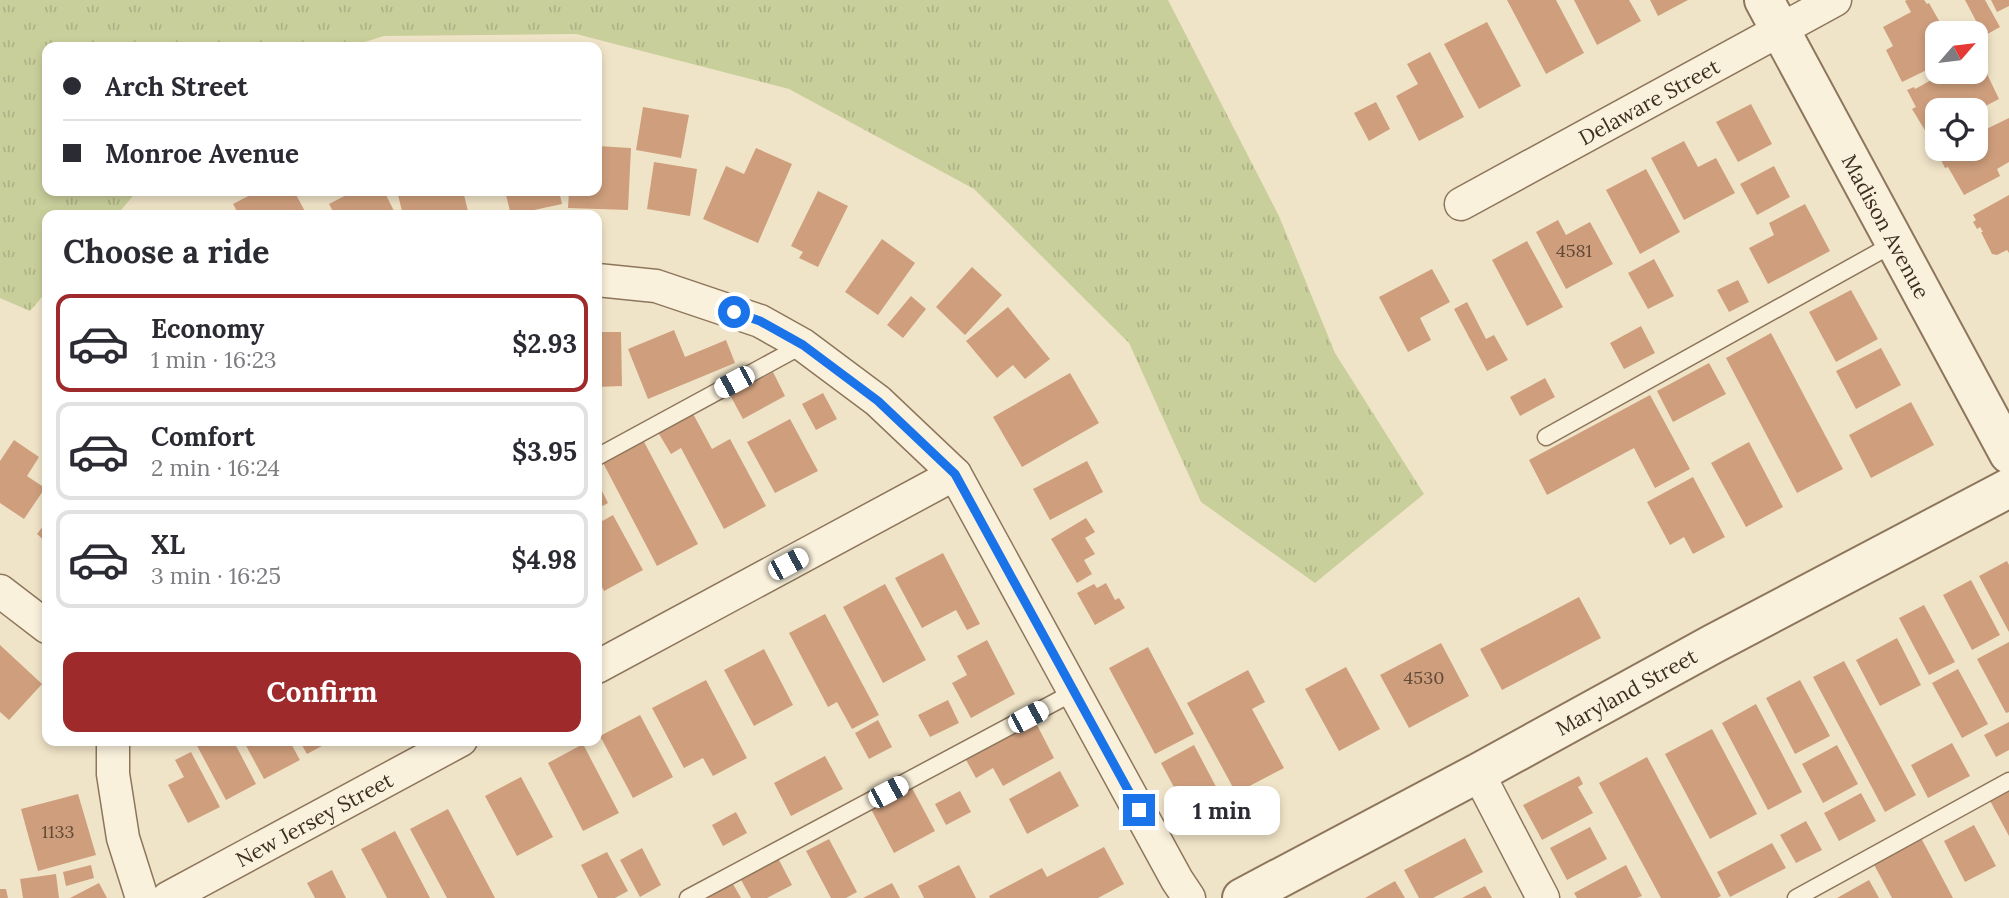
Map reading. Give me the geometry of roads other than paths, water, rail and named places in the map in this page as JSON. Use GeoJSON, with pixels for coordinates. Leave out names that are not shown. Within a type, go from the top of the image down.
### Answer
{"type":"FeatureCollection","features":[{"type":"Feature","properties":{"kind":"street","name":"Delaware Street"},"geometry":{"type":"LineString","coordinates":[[1461,204],[1772,15],[1835,0]]}},
{"type":"Feature","properties":{"kind":"street","name":"Madison Avenue"},"geometry":{"type":"LineString","coordinates":[[1772,15],[2009,454]]}},
{"type":"Feature","properties":{"kind":"street"},"geometry":{"type":"LineString","coordinates":[[602,281],[656,286],[760,321],[803,345],[878,401],[955,474],[1189,898]]}},
{"type":"Feature","properties":{"kind":"street"},"geometry":{"type":"LineString","coordinates":[[602,664],[955,474]]}},
{"type":"Feature","properties":{"kind":"street","name":"Maryland Street"},"geometry":{"type":"LineString","coordinates":[[1242,898],[2009,488]]}},
{"type":"Feature","properties":{"kind":"street"},"geometry":{"type":"LineString","coordinates":[[0,591],[42,623]]}},
{"type":"Feature","properties":{"kind":"street"},"geometry":{"type":"LineString","coordinates":[[113,746],[113,774],[123,838],[142,898]]}},
{"type":"Feature","properties":{"kind":"street","name":"New Jersey Street"},"geometry":{"type":"LineString","coordinates":[[168,898],[450,746]]}},
{"type":"Feature","properties":{"kind":"street"},"geometry":{"type":"LineString","coordinates":[[1478,773],[1543,898]]}},
{"type":"Feature","properties":{"kind":"lane"},"geometry":{"type":"LineString","coordinates":[[1546,437],[1895,243]]}},
{"type":"Feature","properties":{"kind":"lane"},"geometry":{"type":"LineString","coordinates":[[602,454],[803,345]]}},
{"type":"Feature","properties":{"kind":"lane"},"geometry":{"type":"LineString","coordinates":[[688,898],[1074,692]]}},
{"type":"Feature","properties":{"kind":"lane"},"geometry":{"type":"LineString","coordinates":[[1796,898],[2009,781]]}}]}
